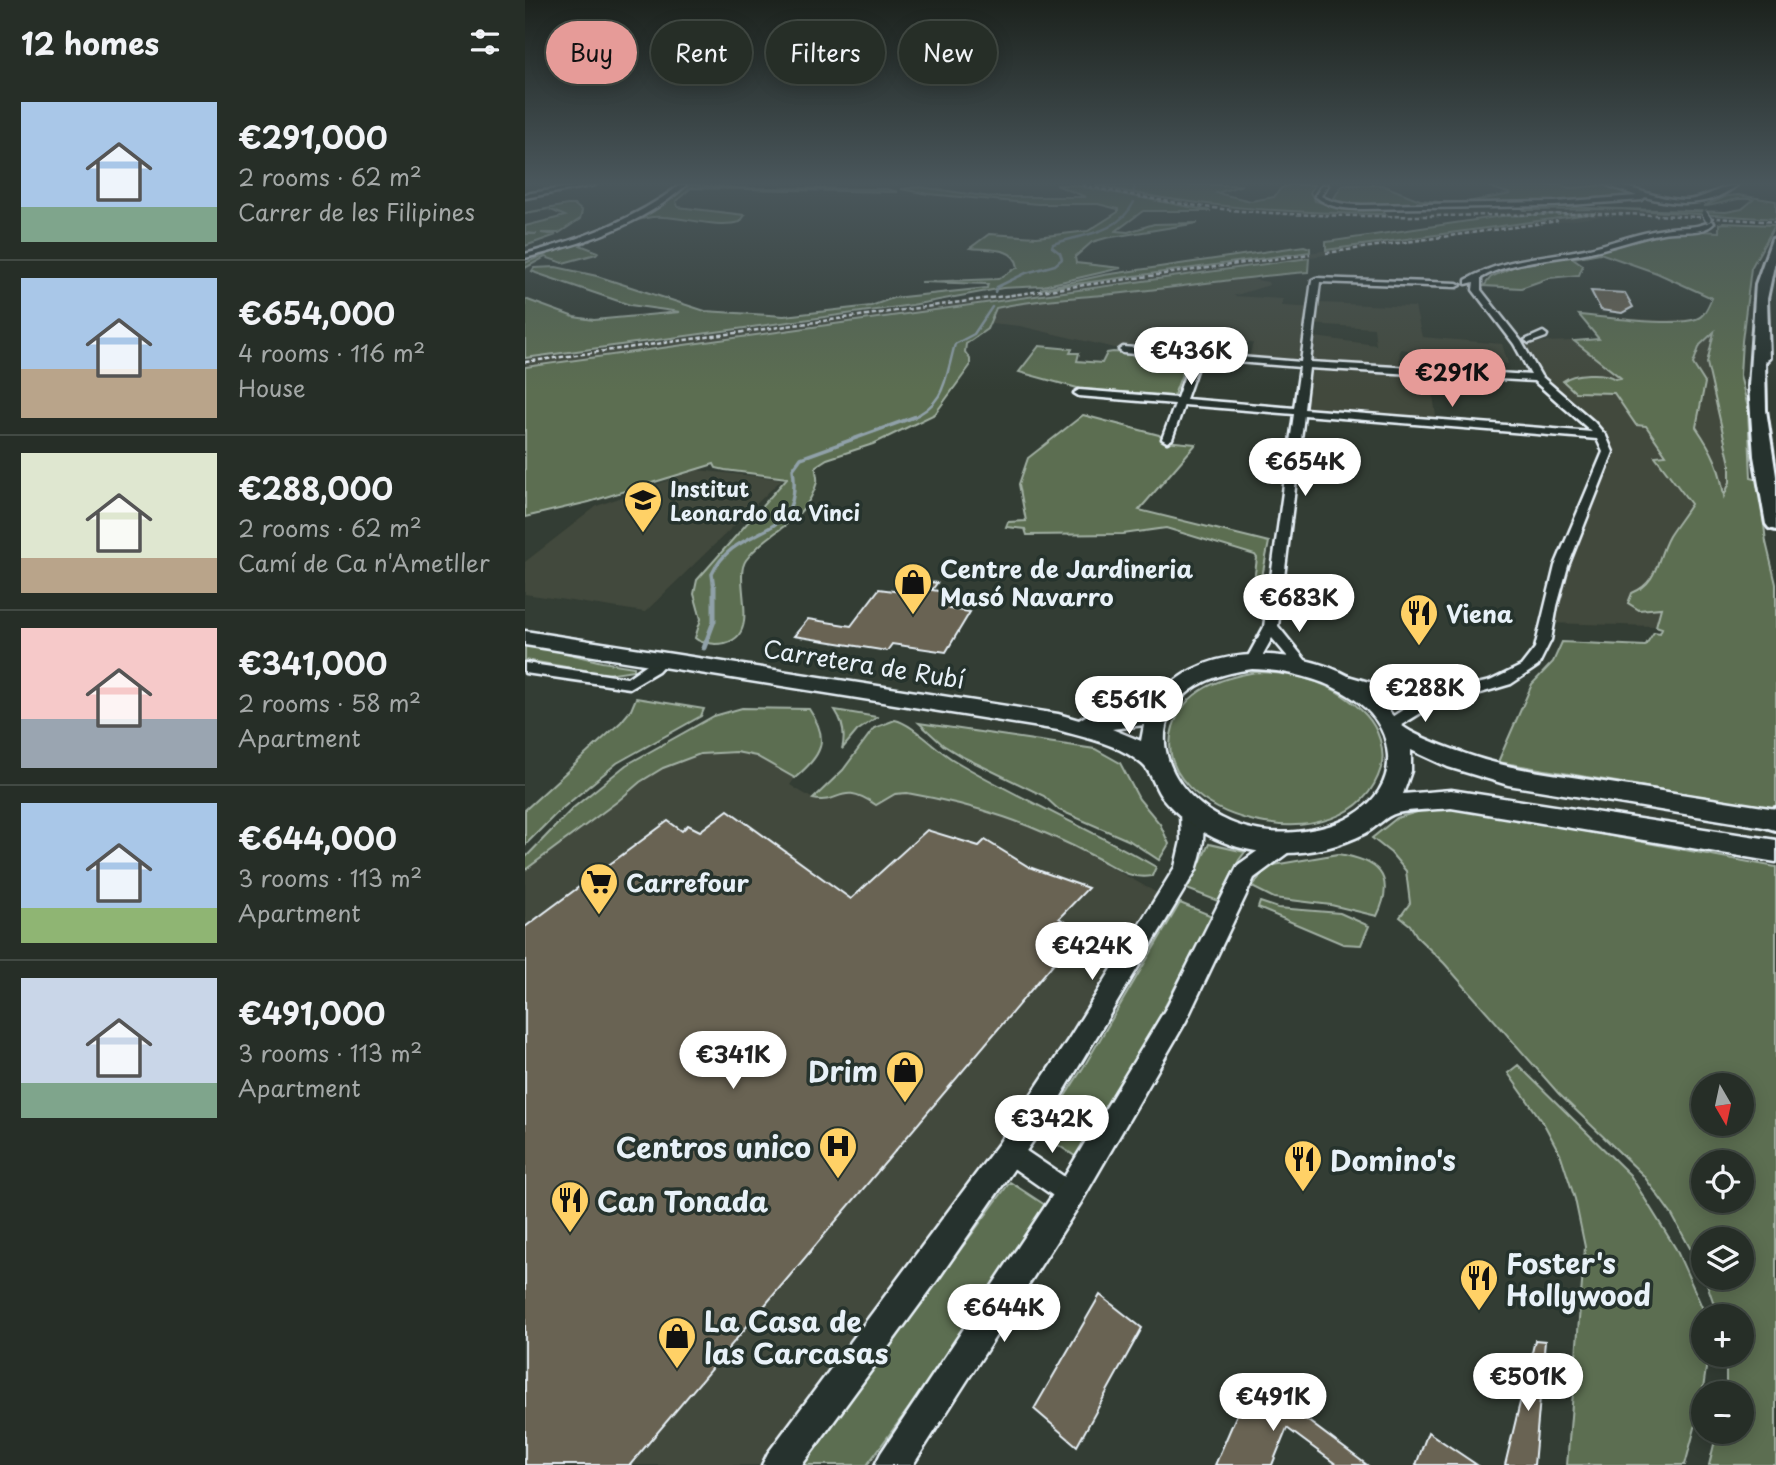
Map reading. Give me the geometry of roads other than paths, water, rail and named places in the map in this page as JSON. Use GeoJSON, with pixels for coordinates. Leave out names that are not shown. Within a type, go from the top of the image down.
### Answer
{"type":"FeatureCollection","features":[{"type":"Feature","properties":{"kind":"highway"},"geometry":{"type":"LineString","coordinates":[[1772,253],[1762,281],[1758,313],[1763,374],[1776,421]]}},
{"type":"Feature","properties":{"kind":"highway"},"geometry":{"type":"LineString","coordinates":[[1759,341],[1756,379],[1768,482],[1776,524]]}},
{"type":"Feature","properties":{"kind":"main road","name":"Carretera de Rubí"},"geometry":{"type":"LineString","coordinates":[[525,638],[1058,722]]}},
{"type":"Feature","properties":{"kind":"main road"},"geometry":{"type":"LineString","coordinates":[[1378,811],[1393,791],[1400,767],[1399,745],[1392,729],[1368,699],[1339,679],[1303,666],[1252,662],[1224,666],[1196,677],[1175,692],[1158,713],[1151,736],[1154,760],[1168,787],[1190,811],[1216,829],[1246,839],[1285,843],[1317,840],[1363,822],[1394,804],[1451,799],[1776,851]]}},
{"type":"Feature","properties":{"kind":"main road"},"geometry":{"type":"LineString","coordinates":[[1058,722],[1115,723],[1158,713]]}},
{"type":"Feature","properties":{"kind":"main road"},"geometry":{"type":"LineString","coordinates":[[1058,722],[1124,741],[1154,760]]}},
{"type":"Feature","properties":{"kind":"main road"},"geometry":{"type":"LineString","coordinates":[[1392,729],[1456,761],[1508,776],[1776,819]]}},
{"type":"Feature","properties":{"kind":"street"},"geometry":{"type":"LineString","coordinates":[[1466,290],[1491,270],[1573,253]]}},
{"type":"Feature","properties":{"kind":"street"},"geometry":{"type":"LineString","coordinates":[[1466,290],[1478,279]]}},
{"type":"Feature","properties":{"kind":"street"},"geometry":{"type":"LineString","coordinates":[[1252,662],[1271,627],[1301,413],[1307,337],[1316,281],[1466,290],[1486,302],[1516,340],[1537,378],[1601,436],[1608,452],[1565,554],[1551,604],[1543,649],[1525,670],[1503,681],[1421,704],[1392,729]]}},
{"type":"Feature","properties":{"kind":"street"},"geometry":{"type":"LineString","coordinates":[[1167,439],[1205,332]]}},
{"type":"Feature","properties":{"kind":"street"},"geometry":{"type":"LineString","coordinates":[[1529,340],[1543,335]]}},
{"type":"Feature","properties":{"kind":"street"},"geometry":{"type":"LineString","coordinates":[[1122,350],[1306,365],[1537,378]]}},
{"type":"Feature","properties":{"kind":"street"},"geometry":{"type":"LineString","coordinates":[[1079,393],[1601,436]]}},
{"type":"Feature","properties":{"kind":"street"},"geometry":{"type":"LineString","coordinates":[[1271,627],[1303,666]]}},
{"type":"Feature","properties":{"kind":"street"},"geometry":{"type":"LineString","coordinates":[[525,668],[629,683],[653,668],[663,658]]}},
{"type":"Feature","properties":{"kind":"street"},"geometry":{"type":"LineString","coordinates":[[1339,679],[1390,693],[1434,699]]}},
{"type":"Feature","properties":{"kind":"street"},"geometry":{"type":"LineString","coordinates":[[780,1465],[874,1341],[1010,1152],[1099,1016],[1185,870],[1193,849],[1194,830],[1190,811]]}},
{"type":"Feature","properties":{"kind":"street"},"geometry":{"type":"LineString","coordinates":[[893,1465],[1070,1194],[1177,1013],[1246,872],[1285,843]]}},
{"type":"Feature","properties":{"kind":"street"},"geometry":{"type":"LineString","coordinates":[[1010,1152],[1070,1194]]}},
{"type":"Feature","properties":{"kind":"waterway"},"geometry":{"type":"LineString","coordinates":[[995,292],[997,287],[1026,273],[1055,265],[1062,259],[1060,253]]}},
{"type":"Feature","properties":{"kind":"waterway"},"geometry":{"type":"LineString","coordinates":[[910,418],[921,413],[937,398],[946,379],[955,344],[974,334],[992,307]]}},
{"type":"Feature","properties":{"kind":"waterway"},"geometry":{"type":"LineString","coordinates":[[714,589],[712,574],[723,557],[779,521],[789,510],[794,493],[793,469],[801,458],[910,418]]}},
{"type":"Feature","properties":{"kind":"waterway"},"geometry":{"type":"LineString","coordinates":[[704,648],[714,621],[714,589]]}},
{"type":"Feature","properties":{"kind":"railway"},"geometry":{"type":"LineString","coordinates":[[525,362],[1310,254]]}},
{"type":"Feature","properties":{"kind":"place","name":"Institut Leonardo da Vinci"},"geometry":{"type":"Point","coordinates":[643,534]}},
{"type":"Feature","properties":{"kind":"place","name":"Centre de Jardineria Masó Navarro"},"geometry":{"type":"Point","coordinates":[913,616]}},
{"type":"Feature","properties":{"kind":"place","name":"Viena"},"geometry":{"type":"Point","coordinates":[1419,647]}},
{"type":"Feature","properties":{"kind":"place","name":"Carrefour"},"geometry":{"type":"Point","coordinates":[599,916]}},
{"type":"Feature","properties":{"kind":"place","name":"Drim"},"geometry":{"type":"Point","coordinates":[905,1104]}},
{"type":"Feature","properties":{"kind":"place","name":"Centros unico"},"geometry":{"type":"Point","coordinates":[838,1180]}},
{"type":"Feature","properties":{"kind":"place","name":"Domino's"},"geometry":{"type":"Point","coordinates":[1303,1193]}},
{"type":"Feature","properties":{"kind":"place","name":"Can Tonada"},"geometry":{"type":"Point","coordinates":[570,1234]}},
{"type":"Feature","properties":{"kind":"place","name":"Foster's Hollywood"},"geometry":{"type":"Point","coordinates":[1479,1312]}},
{"type":"Feature","properties":{"kind":"place","name":"La Casa de las Carcasas"},"geometry":{"type":"Point","coordinates":[677,1370]}}]}
